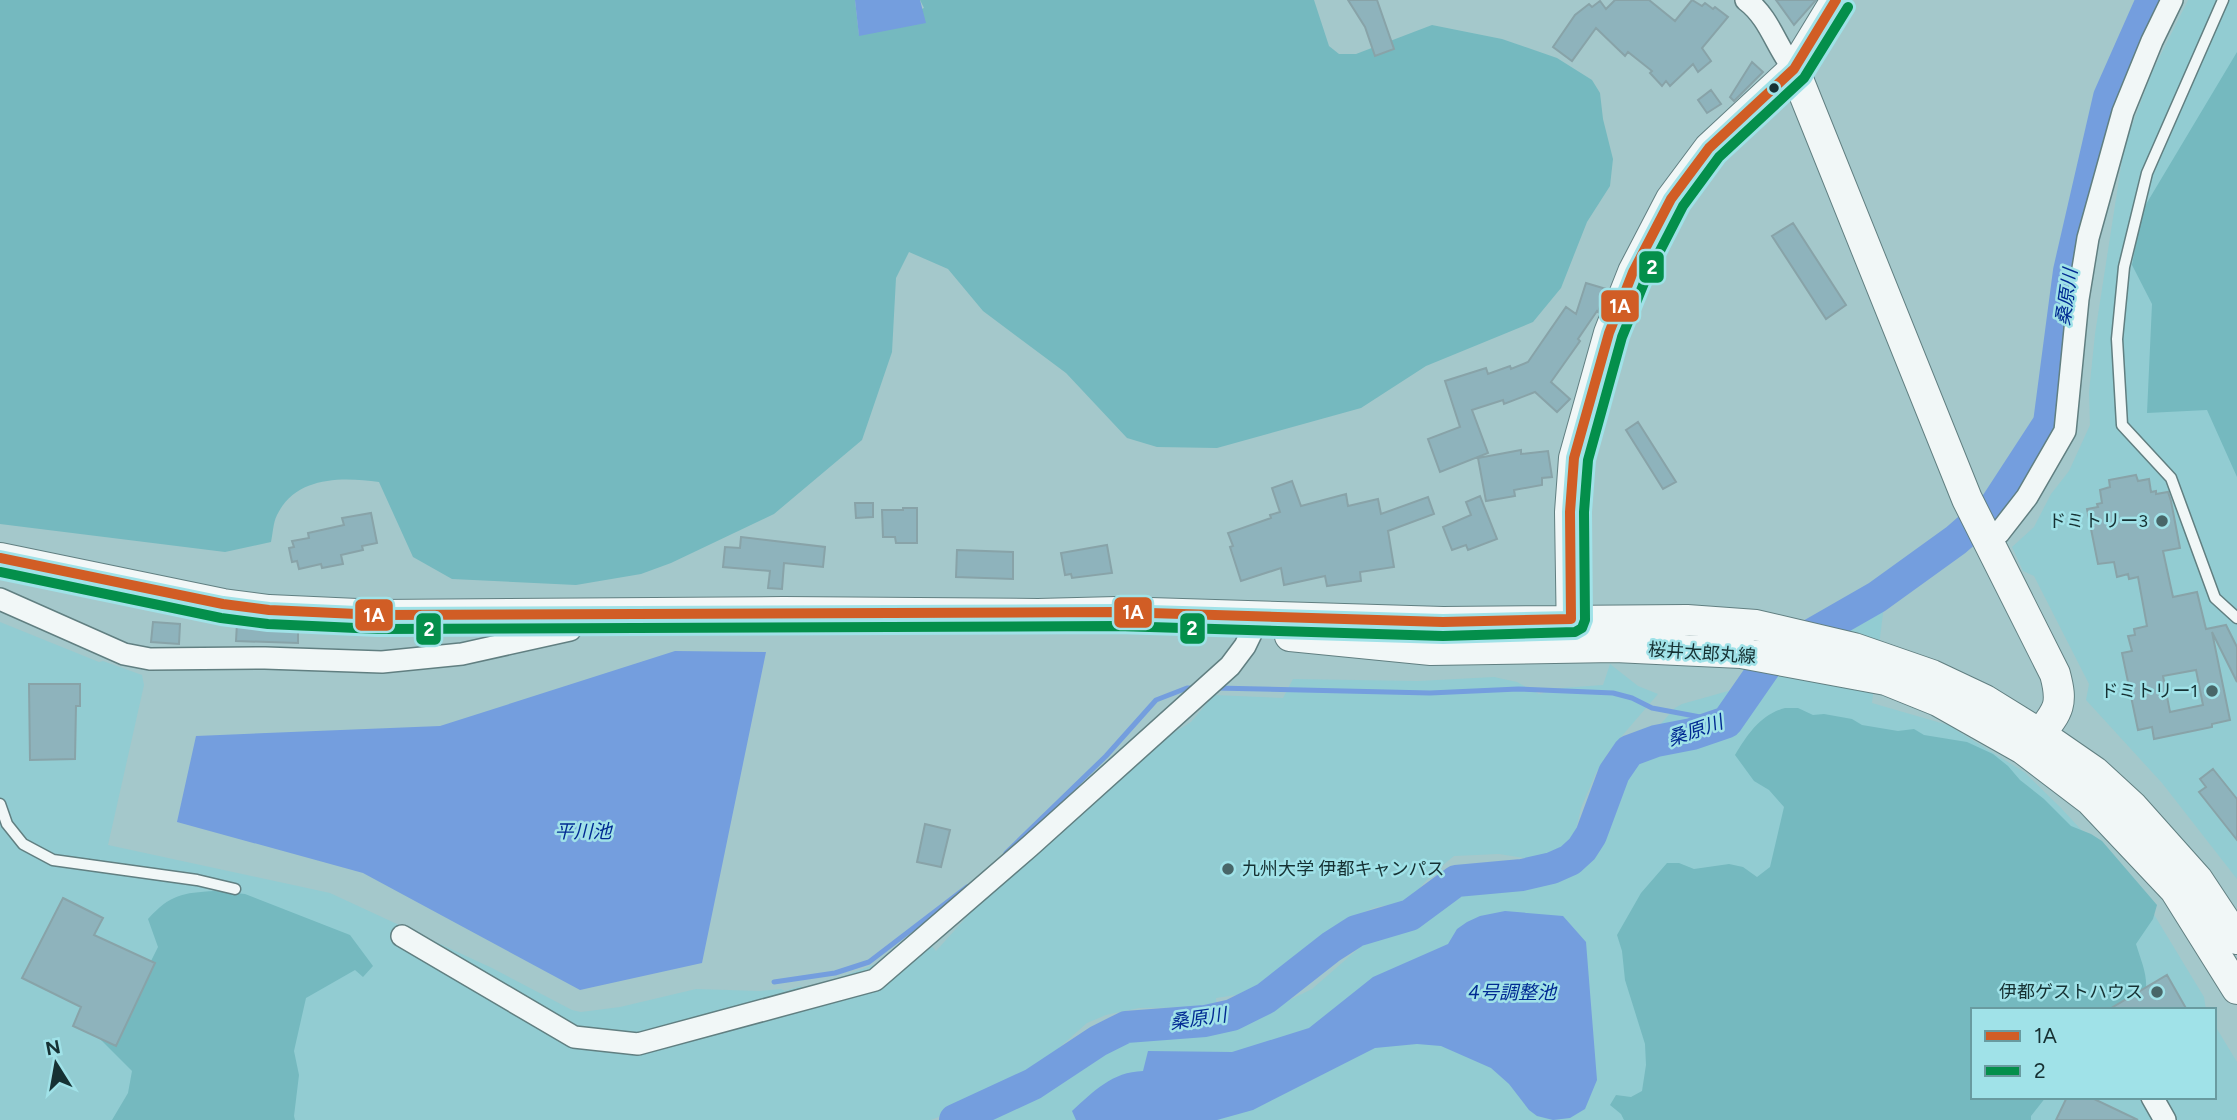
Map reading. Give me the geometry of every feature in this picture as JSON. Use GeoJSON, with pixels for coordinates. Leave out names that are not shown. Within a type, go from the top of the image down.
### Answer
{"type":"FeatureCollection","features":[{"type":"Feature","properties":{"kind":"main road"},"geometry":{"type":"LineString","coordinates":[[1572,633],[1570,512],[1574,458],[1609,333],[1633,272],[1671,199],[1709,148],[1794,69],[1836,0]]}},
{"type":"Feature","properties":{"kind":"main road"},"geometry":{"type":"LineString","coordinates":[[1794,69],[1970,505],[2054,674],[2061,696],[2057,713],[2040,734]]}},
{"type":"Feature","properties":{"kind":"main road","name":"桜井太郎丸線"},"geometry":{"type":"LineString","coordinates":[[0,558],[210,601],[269,610],[379,615],[1117,612],[1256,625],[1443,622],[1572,633],[1687,620],[1756,625],[1854,648],[1932,675],[1985,700],[2040,734],[2095,772],[2132,806],[2199,880],[2237,939]]}},
{"type":"Feature","properties":{"kind":"main road","name":"桜井太郎丸線"},"geometry":{"type":"LineString","coordinates":[[1572,633],[1615,647],[1741,653],[1822,667],[1886,680],[1938,701],[2022,749],[2090,800],[2175,890],[2237,989]]}},
{"type":"Feature","properties":{"kind":"street"},"geometry":{"type":"LineString","coordinates":[[1746,0],[1763,18],[1786,60],[1794,69]]}},
{"type":"Feature","properties":{"kind":"street"},"geometry":{"type":"LineString","coordinates":[[1986,536],[1999,533],[2027,497],[2065,431],[2078,299],[2088,238],[2123,112],[2172,0]]}},
{"type":"Feature","properties":{"kind":"street"},"geometry":{"type":"LineString","coordinates":[[0,599],[124,654],[150,659],[265,658],[382,662],[462,654],[570,630],[574,615]]}},
{"type":"Feature","properties":{"kind":"street"},"geometry":{"type":"LineString","coordinates":[[402,936],[574,1037],[638,1044],[875,980],[1030,846],[1230,666],[1256,625]]}},
{"type":"Feature","properties":{"kind":"street"},"geometry":{"type":"LineString","coordinates":[[2153,1099],[2165,1120]]}},
{"type":"Feature","properties":{"kind":"lane"},"geometry":{"type":"LineString","coordinates":[[2223,0],[2147,173],[2124,267],[2117,339],[2122,425],[2171,478],[2215,598],[2237,618]]}},
{"type":"Feature","properties":{"kind":"lane"},"geometry":{"type":"LineString","coordinates":[[0,804],[7,824],[23,844],[52,860],[197,880],[235,889]]}},
{"type":"Feature","properties":{"kind":"shaded area"},"geometry":{"type":"Polygon","coordinates":[[[0,0],[855,0],[859,35],[924,8],[920,0],[1314,0],[1329,46],[1339,54],[1356,54],[1432,25],[1502,39],[1557,58],[1592,80],[1600,93],[1613,159],[1610,186],[1587,222],[1561,288],[1533,322],[1426,366],[1361,408],[1217,448],[1157,447],[1127,438],[1066,373],[983,311],[948,269],[909,252],[896,278],[892,352],[862,440],[774,514],[671,563],[641,574],[576,585],[452,579],[413,557],[379,482],[335,480],[308,486],[285,502],[276,518],[271,542],[225,552],[0,524],[0,0]]]}},
{"type":"Feature","properties":{"kind":"shaded area"},"geometry":{"type":"Polygon","coordinates":[[[2188,0],[2237,0],[2237,879],[2162,783],[2086,700],[2089,684],[2034,576],[2023,571],[2012,547],[2034,527],[2051,494],[2069,471],[2090,425],[2089,392],[2095,334],[2122,160],[2152,72],[2188,0]]]}},
{"type":"Feature","properties":{"kind":"shaded area"},"geometry":{"type":"Polygon","coordinates":[[[2237,52],[2237,477],[2207,410],[2147,413],[2152,304],[2132,265],[2142,211],[2237,52]]]}},
{"type":"Feature","properties":{"kind":"shaded area","name":"九州大学 伊都キャンパス"},"geometry":{"type":"Polygon","coordinates":[[[1885,597],[1872,703],[1948,725],[2024,772],[2144,898],[2204,997],[2206,1008],[1971,1008],[1971,1099],[2216,1099],[2216,1027],[2237,1062],[2237,1120],[975,1120],[1039,1082],[1079,1046],[1110,1028],[1154,1022],[1213,1022],[1269,1010],[1312,989],[1366,942],[1385,932],[1407,929],[1424,921],[1452,890],[1463,882],[1544,882],[1572,870],[1586,861],[1596,847],[1606,803],[1631,757],[1675,708],[1778,677],[1814,659],[1885,597]]]}},
{"type":"Feature","properties":{"kind":"shaded area","name":"九州大学 伊都キャンパス"},"geometry":{"type":"Polygon","coordinates":[[[0,622],[99,662],[103,661],[142,675],[144,685],[108,845],[330,893],[581,1012],[620,1007],[696,989],[785,991],[801,986],[804,991],[881,962],[923,937],[936,951],[990,891],[1152,746],[1191,722],[1214,695],[1283,698],[1293,679],[1418,681],[1494,677],[1517,682],[1539,694],[1562,688],[1603,685],[1610,664],[1638,686],[1658,694],[1609,751],[1581,808],[1575,834],[1563,847],[1531,859],[1499,854],[1454,856],[1432,874],[1410,899],[1366,911],[1282,976],[1263,987],[1249,993],[1216,998],[1217,1007],[1139,1008],[1106,1015],[1087,1023],[1032,1072],[1008,1088],[931,1120],[0,1120],[0,622]]]}},
{"type":"Feature","properties":{"kind":"shaded area"},"geometry":{"type":"Polygon","coordinates":[[[1798,708],[1813,715],[1824,714],[1852,719],[1862,725],[1898,731],[1914,729],[1924,735],[1967,742],[1993,754],[2071,826],[2102,841],[2157,905],[2153,919],[2136,944],[2146,984],[2141,1008],[1971,1008],[1971,1099],[2044,1099],[2031,1116],[2031,1120],[1624,1120],[1610,1105],[1616,1095],[1631,1097],[1642,1091],[1646,1065],[1645,1044],[1625,980],[1622,951],[1617,935],[1641,893],[1667,863],[1679,863],[1694,869],[1729,864],[1743,867],[1757,877],[1770,867],[1784,807],[1769,790],[1754,781],[1735,755],[1762,720],[1776,711],[1798,708]]]}},
{"type":"Feature","properties":{"kind":"shaded area"},"geometry":{"type":"Polygon","coordinates":[[[215,891],[245,894],[350,935],[373,966],[363,977],[355,970],[306,998],[294,1051],[299,1075],[295,1120],[112,1120],[128,1093],[132,1071],[98,1037],[133,975],[151,961],[158,947],[148,919],[164,904],[178,896],[215,891]]]}},
{"type":"Feature","properties":{"kind":"water"},"geometry":{"type":"Polygon","coordinates":[[[855,0],[920,0],[926,23],[859,36],[855,0]]]}},
{"type":"Feature","properties":{"kind":"water","name":"平川池"},"geometry":{"type":"Polygon","coordinates":[[[675,651],[766,652],[702,963],[580,990],[363,873],[177,822],[196,736],[440,726],[675,651]]]}},
{"type":"Feature","properties":{"kind":"water","name":"4号調整池"},"geometry":{"type":"Polygon","coordinates":[[[1505,911],[1563,916],[1586,942],[1597,1080],[1585,1109],[1570,1118],[1553,1120],[1537,1116],[1491,1068],[1441,1046],[1417,1044],[1375,1048],[1253,1110],[1217,1120],[1076,1120],[1072,1111],[1096,1090],[1122,1075],[1143,1071],[1148,1051],[1232,1052],[1309,1028],[1373,977],[1448,944],[1457,929],[1467,922],[1480,916],[1505,911]]]}},
{"type":"Feature","properties":{"kind":"building"},"geometry":{"type":"Polygon","coordinates":[[[1348,0],[1377,0],[1394,49],[1375,56],[1365,27],[1348,0]]]}},
{"type":"Feature","properties":{"kind":"building"},"geometry":{"type":"Polygon","coordinates":[[[1615,0],[1649,0],[1675,21],[1692,0],[1702,6],[1705,3],[1713,9],[1715,7],[1728,17],[1702,48],[1711,61],[1698,72],[1693,64],[1670,86],[1666,81],[1662,86],[1650,73],[1652,71],[1628,52],[1625,56],[1596,28],[1572,61],[1553,47],[1575,15],[1589,4],[1592,7],[1600,1],[1606,9],[1615,0]]]}},
{"type":"Feature","properties":{"kind":"building"},"geometry":{"type":"Polygon","coordinates":[[[1776,0],[1816,0],[1794,25],[1776,0]]]}},
{"type":"Feature","properties":{"kind":"building"},"geometry":{"type":"Polygon","coordinates":[[[1752,62],[1763,72],[1734,101],[1730,97],[1752,62]]]}},
{"type":"Feature","properties":{"kind":"building"},"geometry":{"type":"Polygon","coordinates":[[[1711,90],[1721,104],[1707,113],[1698,100],[1711,90]]]}},
{"type":"Feature","properties":{"kind":"building"},"geometry":{"type":"Polygon","coordinates":[[[1793,223],[1846,305],[1826,319],[1772,236],[1793,223]]]}},
{"type":"Feature","properties":{"kind":"building"},"geometry":{"type":"Polygon","coordinates":[[[1586,283],[1606,289],[1598,312],[1551,382],[1570,399],[1557,412],[1535,392],[1504,404],[1503,400],[1472,410],[1488,453],[1440,472],[1428,439],[1460,427],[1445,381],[1486,368],[1488,374],[1528,362],[1566,307],[1576,314],[1586,283]]]}},
{"type":"Feature","properties":{"kind":"building"},"geometry":{"type":"Polygon","coordinates":[[[1638,422],[1676,482],[1663,489],[1626,430],[1638,422]]]}},
{"type":"Feature","properties":{"kind":"building"},"geometry":{"type":"Polygon","coordinates":[[[1521,450],[1521,454],[1548,451],[1552,477],[1542,478],[1542,485],[1514,490],[1515,496],[1486,501],[1478,458],[1521,450]]]}},
{"type":"Feature","properties":{"kind":"building"},"geometry":{"type":"Polygon","coordinates":[[[2136,475],[2138,481],[2149,479],[2151,492],[2168,492],[2180,548],[2163,551],[2173,597],[2197,592],[2206,629],[2226,625],[2237,647],[2237,682],[2212,632],[2230,720],[2212,724],[2212,727],[2154,739],[2152,727],[2138,730],[2122,653],[2132,651],[2128,636],[2135,635],[2134,629],[2147,626],[2138,577],[2129,579],[2128,574],[2117,577],[2114,562],[2098,564],[2087,509],[2098,507],[2097,504],[2102,503],[2100,490],[2110,487],[2109,480],[2136,475]],[[2196,670],[2163,676],[2170,712],[2203,705],[2196,670]]]}},
{"type":"Feature","properties":{"kind":"building"},"geometry":{"type":"Polygon","coordinates":[[[1292,481],[1301,506],[1346,494],[1348,506],[1378,499],[1381,514],[1428,497],[1434,514],[1388,531],[1394,567],[1360,572],[1361,581],[1327,586],[1325,576],[1284,585],[1281,568],[1241,581],[1228,533],[1271,518],[1270,515],[1280,512],[1272,488],[1292,481]]]}},
{"type":"Feature","properties":{"kind":"building"},"geometry":{"type":"Polygon","coordinates":[[[1480,496],[1497,539],[1468,550],[1466,545],[1452,550],[1443,527],[1471,515],[1466,502],[1480,496]]]}},
{"type":"Feature","properties":{"kind":"building"},"geometry":{"type":"Polygon","coordinates":[[[855,503],[873,503],[873,517],[856,518],[855,503]]]}},
{"type":"Feature","properties":{"kind":"building"},"geometry":{"type":"Polygon","coordinates":[[[917,508],[917,543],[896,543],[895,537],[883,537],[882,510],[917,508]]]}},
{"type":"Feature","properties":{"kind":"building"},"geometry":{"type":"Polygon","coordinates":[[[371,513],[377,543],[362,546],[363,550],[341,555],[343,564],[322,568],[321,564],[299,569],[297,561],[292,562],[289,548],[294,547],[292,541],[309,538],[308,533],[344,525],[342,518],[371,513]]]}},
{"type":"Feature","properties":{"kind":"building"},"geometry":{"type":"Polygon","coordinates":[[[741,537],[825,547],[823,567],[784,563],[782,589],[768,588],[770,571],[723,567],[725,547],[740,548],[741,537]]]}},
{"type":"Feature","properties":{"kind":"building"},"geometry":{"type":"Polygon","coordinates":[[[1107,545],[1112,573],[1072,578],[1071,574],[1065,575],[1061,553],[1107,545]]]}},
{"type":"Feature","properties":{"kind":"building"},"geometry":{"type":"Polygon","coordinates":[[[957,550],[1013,552],[1013,579],[956,577],[957,550]]]}},
{"type":"Feature","properties":{"kind":"building"},"geometry":{"type":"Polygon","coordinates":[[[153,622],[180,624],[179,644],[151,642],[153,622]]]}},
{"type":"Feature","properties":{"kind":"building"},"geometry":{"type":"Polygon","coordinates":[[[237,623],[298,629],[298,643],[236,641],[237,623]]]}},
{"type":"Feature","properties":{"kind":"building"},"geometry":{"type":"Polygon","coordinates":[[[29,684],[80,684],[80,706],[76,706],[75,759],[30,760],[29,684]]]}},
{"type":"Feature","properties":{"kind":"building"},"geometry":{"type":"Polygon","coordinates":[[[2213,769],[2237,799],[2237,840],[2199,792],[2206,787],[2200,779],[2213,769]]]}},
{"type":"Feature","properties":{"kind":"building"},"geometry":{"type":"Polygon","coordinates":[[[925,824],[950,830],[941,867],[917,862],[925,824]]]}},
{"type":"Feature","properties":{"kind":"building"},"geometry":{"type":"Polygon","coordinates":[[[63,898],[103,918],[94,935],[155,963],[116,1046],[73,1026],[81,1007],[22,978],[63,898]]]}},
{"type":"Feature","properties":{"kind":"building","name":"伊都ゲストハウス"},"geometry":{"type":"Polygon","coordinates":[[[2167,975],[2186,1008],[2111,1008],[2167,975]]]}},
{"type":"Feature","properties":{"kind":"building"},"geometry":{"type":"Polygon","coordinates":[[[2066,1099],[2094,1099],[2138,1120],[2056,1120],[2066,1099]]]}},
{"type":"Feature","properties":{"kind":"waterway","name":"桑原川"},"geometry":{"type":"LineString","coordinates":[[955,1120],[1033,1084],[1098,1041],[1126,1027],[1205,1021],[1232,1015],[1266,998],[1356,931],[1410,915],[1456,881],[1522,875],[1552,868],[1570,860],[1582,849],[1591,835],[1614,773],[1629,751],[1727,722],[1772,657],[1877,597],[1956,540],[1995,506],[2049,423],[2069,271],[2109,97],[2152,0]]}},
{"type":"Feature","properties":{"kind":"waterway"},"geometry":{"type":"LineString","coordinates":[[1006,853],[1106,756],[1156,700],[1187,688],[1196,688]]}},
{"type":"Feature","properties":{"kind":"waterway"},"geometry":{"type":"LineString","coordinates":[[1216,688],[1430,693],[1518,689],[1613,693],[1632,698],[1652,708],[1727,722]]}},
{"type":"Feature","properties":{"kind":"waterway"},"geometry":{"type":"LineString","coordinates":[[774,982],[835,973],[869,962],[967,887]]}},
{"type":"Feature","properties":{"kind":"transit line","name":"1A"},"geometry":{"type":"LineString","coordinates":[[0,558],[223,604],[269,610],[379,615],[1117,612],[1443,622],[1571,619],[1570,512],[1574,458],[1609,333],[1633,272],[1671,199],[1709,148],[1794,69],[1836,0]]}},
{"type":"Feature","properties":{"kind":"transit line","name":"2"},"geometry":{"type":"LineString","coordinates":[[0,572],[221,618],[268,624],[378,629],[1117,626],[1443,636],[1575,632],[1582,628],[1585,620],[1584,512],[1588,460],[1622,337],[1646,278],[1683,206],[1719,157],[1804,78],[1848,7]]}},
{"type":"Feature","properties":{"kind":"place","name":"ドミトリー3"},"geometry":{"type":"Point","coordinates":[2162,521]}},
{"type":"Feature","properties":{"kind":"place","name":"ドミトリー1"},"geometry":{"type":"Point","coordinates":[2212,691]}},
{"type":"Feature","properties":{"kind":"place","name":"九州大学 伊都キャンパス"},"geometry":{"type":"Point","coordinates":[1228,869]}},
{"type":"Feature","properties":{"kind":"place","name":"伊都ゲストハウス"},"geometry":{"type":"Point","coordinates":[2157,992]}}]}
